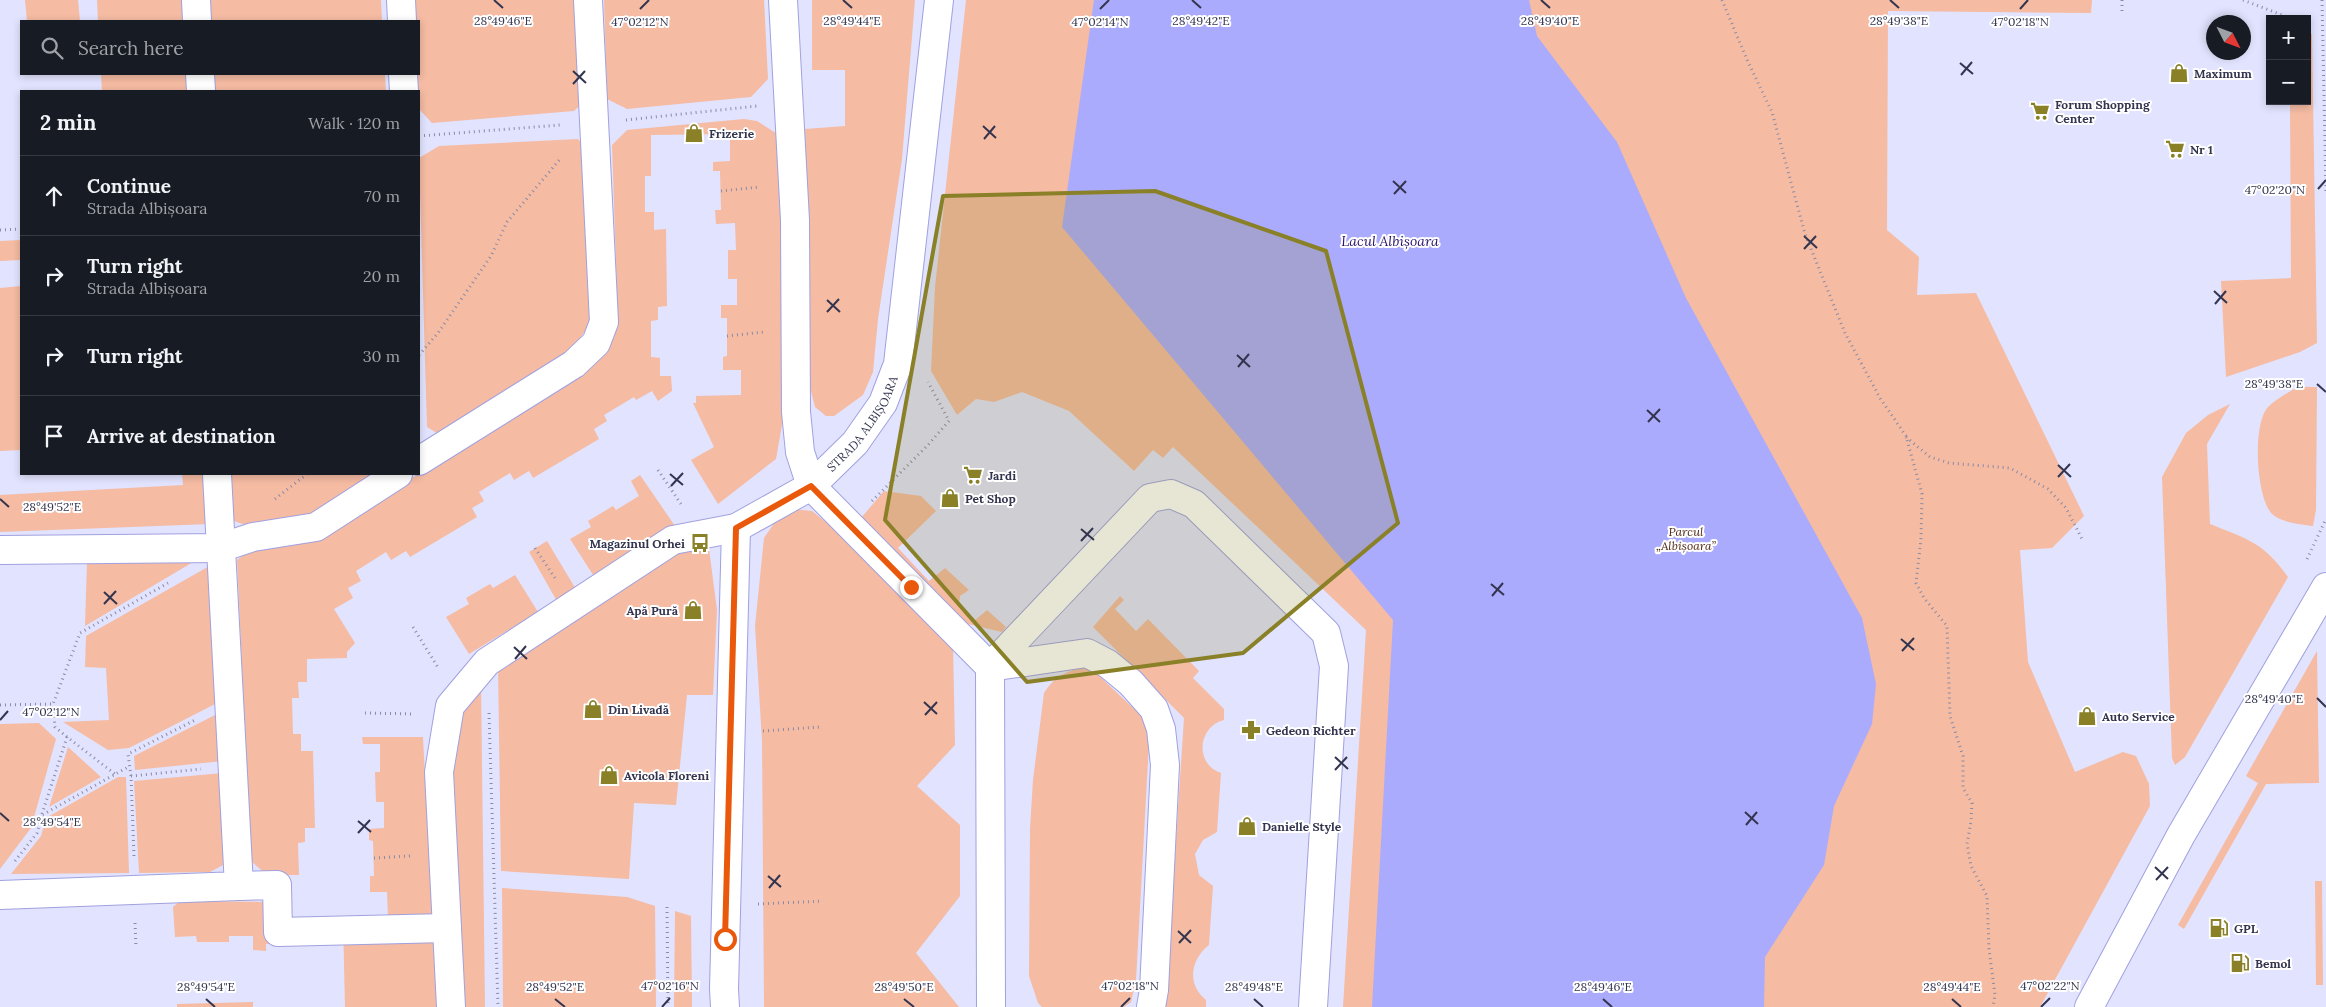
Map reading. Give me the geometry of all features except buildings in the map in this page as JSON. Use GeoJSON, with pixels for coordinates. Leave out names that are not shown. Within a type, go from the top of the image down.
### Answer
{"type":"FeatureCollection","features":[{"type":"Feature","properties":{"kind":"main road"},"geometry":{"type":"LineString","coordinates":[[196,0],[197,20]]}},
{"type":"Feature","properties":{"kind":"main road"},"geometry":{"type":"LineString","coordinates":[[401,0],[402,20]]}},
{"type":"Feature","properties":{"kind":"main road"},"geometry":{"type":"LineString","coordinates":[[420,460],[574,364],[596,343],[604,322],[588,0]]}},
{"type":"Feature","properties":{"kind":"main road"},"geometry":{"type":"LineString","coordinates":[[783,0],[793,184],[796,412],[800,452],[811,486],[990,667]]}},
{"type":"Feature","properties":{"kind":"main road","name":"STRADA ALBIȘOARA"},"geometry":{"type":"LineString","coordinates":[[453,706],[488,662],[673,540],[736,528],[811,486],[855,443],[883,403],[898,364],[939,0]]}},
{"type":"Feature","properties":{"kind":"main road"},"geometry":{"type":"LineString","coordinates":[[200,75],[201,90]]}},
{"type":"Feature","properties":{"kind":"main road"},"geometry":{"type":"LineString","coordinates":[[403,75],[404,90]]}},
{"type":"Feature","properties":{"kind":"main road"},"geometry":{"type":"LineString","coordinates":[[217,475],[239,886]]}},
{"type":"Feature","properties":{"kind":"main road"},"geometry":{"type":"LineString","coordinates":[[0,550],[220,548],[253,537],[316,526],[396,475]]}},
{"type":"Feature","properties":{"kind":"main road"},"geometry":{"type":"LineString","coordinates":[[991,1007],[990,667],[1150,498],[1171,494],[1194,504],[1326,633],[1334,666],[1313,1007]]}},
{"type":"Feature","properties":{"kind":"main road"},"geometry":{"type":"LineString","coordinates":[[725,1007],[736,528]]}},
{"type":"Feature","properties":{"kind":"main road"},"geometry":{"type":"LineString","coordinates":[[2089,1007],[2181,834],[2326,587]]}},
{"type":"Feature","properties":{"kind":"main road"},"geometry":{"type":"LineString","coordinates":[[990,667],[1086,653],[1108,664],[1131,684],[1154,709],[1161,729],[1165,765],[1154,990],[1151,1007]]}},
{"type":"Feature","properties":{"kind":"main road"},"geometry":{"type":"LineString","coordinates":[[451,1007],[439,772],[453,706]]}},
{"type":"Feature","properties":{"kind":"main road"},"geometry":{"type":"LineString","coordinates":[[0,895],[277,885],[278,932],[447,928]]}},
{"type":"Feature","properties":{"kind":"path"},"geometry":{"type":"LineString","coordinates":[[1722,0],[1748,62],[1772,112],[1805,234],[1845,333],[1880,398],[1906,436],[1930,457],[1948,463],[2010,468],[2048,489],[2066,508],[2083,541]]}},
{"type":"Feature","properties":{"kind":"path"},"geometry":{"type":"LineString","coordinates":[[2122,0],[2122,13]]}},
{"type":"Feature","properties":{"kind":"path"},"geometry":{"type":"LineString","coordinates":[[2242,0],[2282,15]]}},
{"type":"Feature","properties":{"kind":"path"},"geometry":{"type":"LineString","coordinates":[[2322,0],[2326,192]]}},
{"type":"Feature","properties":{"kind":"path"},"geometry":{"type":"LineString","coordinates":[[420,136],[594,123],[789,102]]}},
{"type":"Feature","properties":{"kind":"path"},"geometry":{"type":"LineString","coordinates":[[420,354],[438,333],[491,256],[507,222],[594,123]]}},
{"type":"Feature","properties":{"kind":"path"},"geometry":{"type":"LineString","coordinates":[[721,191],[793,184]]}},
{"type":"Feature","properties":{"kind":"path"},"geometry":{"type":"LineString","coordinates":[[0,230],[20,229]]}},
{"type":"Feature","properties":{"kind":"path"},"geometry":{"type":"LineString","coordinates":[[1906,436],[1922,494],[1921,539],[1916,583],[1924,598],[1947,626],[1950,716],[1963,756],[1963,788],[1972,803],[1967,844],[1971,866],[1987,896],[1989,949],[1995,995],[1993,1007]]}},
{"type":"Feature","properties":{"kind":"path"},"geometry":{"type":"LineString","coordinates":[[658,470],[700,534]]}},
{"type":"Feature","properties":{"kind":"path"},"geometry":{"type":"LineString","coordinates":[[115,774],[55,727],[53,704],[80,633],[172,581]]}},
{"type":"Feature","properties":{"kind":"path"},"geometry":{"type":"LineString","coordinates":[[365,713],[453,706],[413,627]]}},
{"type":"Feature","properties":{"kind":"path"},"geometry":{"type":"LineString","coordinates":[[488,662],[498,1007]]}},
{"type":"Feature","properties":{"kind":"path"},"geometry":{"type":"LineString","coordinates":[[0,705],[53,704]]}},
{"type":"Feature","properties":{"kind":"path"},"geometry":{"type":"LineString","coordinates":[[136,947],[131,776],[128,754],[228,704]]}},
{"type":"Feature","properties":{"kind":"path"},"geometry":{"type":"LineString","coordinates":[[731,734],[820,727]]}},
{"type":"Feature","properties":{"kind":"path"},"geometry":{"type":"LineString","coordinates":[[10,868],[37,833],[67,737]]}},
{"type":"Feature","properties":{"kind":"path"},"geometry":{"type":"LineString","coordinates":[[42,815],[130,766]]}},
{"type":"Feature","properties":{"kind":"path"},"geometry":{"type":"LineString","coordinates":[[131,776],[232,767]]}},
{"type":"Feature","properties":{"kind":"path"},"geometry":{"type":"LineString","coordinates":[[726,906],[823,901]]}},
{"type":"Feature","properties":{"kind":"path"},"geometry":{"type":"LineString","coordinates":[[667,907],[668,1007]]}},
{"type":"Feature","properties":{"kind":"highlighted area"},"geometry":{"type":"Polygon","coordinates":[[[1155,191],[1326,251],[1398,523],[1243,653],[1027,682],[885,520],[943,196],[1155,191]]]}},
{"type":"Feature","properties":{"kind":"green space"},"geometry":{"type":"Polygon","coordinates":[[[25,0],[78,0],[80,20],[27,20],[25,0]]]}},
{"type":"Feature","properties":{"kind":"green space"},"geometry":{"type":"Polygon","coordinates":[[[97,0],[188,0],[189,20],[98,20],[97,0]]]}},
{"type":"Feature","properties":{"kind":"green space"},"geometry":{"type":"Polygon","coordinates":[[[206,0],[381,0],[382,20],[207,20],[206,0]]]}},
{"type":"Feature","properties":{"kind":"green space"},"geometry":{"type":"Polygon","coordinates":[[[409,0],[587,0],[593,93],[574,111],[432,123],[420,110],[420,90],[413,90],[412,75],[420,75],[420,20],[410,20],[409,0]]]}},
{"type":"Feature","properties":{"kind":"green space"},"geometry":{"type":"Polygon","coordinates":[[[604,0],[764,0],[768,79],[751,97],[627,109],[607,99],[604,0]]]}},
{"type":"Feature","properties":{"kind":"green space"},"geometry":{"type":"Polygon","coordinates":[[[812,0],[915,0],[902,159],[878,319],[873,372],[863,395],[834,416],[826,416],[815,407],[810,387],[805,129],[845,126],[845,70],[812,70],[812,0]]]}},
{"type":"Feature","properties":{"kind":"green space","name":"Parcul „Albișoara”"},"geometry":{"type":"Polygon","coordinates":[[[966,0],[2092,0],[2091,13],[1888,11],[1887,230],[1919,257],[1917,295],[1976,293],[2084,516],[2052,548],[2020,550],[2028,662],[2075,772],[2123,752],[2136,756],[2149,784],[2150,806],[2040,1007],[1343,1007],[1366,630],[1173,447],[1163,458],[1153,450],[1134,471],[1069,411],[1022,392],[994,402],[976,399],[957,415],[931,371],[935,287],[966,0]]]}},
{"type":"Feature","properties":{"kind":"green space"},"geometry":{"type":"Polygon","coordinates":[[[2311,34],[2317,343],[2300,352],[2226,377],[2221,281],[2291,278],[2290,105],[2311,105],[2311,34]]]}},
{"type":"Feature","properties":{"kind":"green space"},"geometry":{"type":"Polygon","coordinates":[[[101,75],[192,75],[193,90],[102,90],[101,75]]]}},
{"type":"Feature","properties":{"kind":"green space"},"geometry":{"type":"Polygon","coordinates":[[[210,75],[385,75],[386,90],[211,90],[210,75]]]}},
{"type":"Feature","properties":{"kind":"green space"},"geometry":{"type":"Polygon","coordinates":[[[744,119],[757,121],[779,135],[785,386],[784,413],[776,459],[718,504],[691,460],[714,447],[693,403],[696,403],[696,396],[741,395],[741,370],[723,370],[723,357],[727,356],[727,318],[721,318],[721,305],[737,305],[737,279],[728,279],[728,250],[736,250],[735,223],[716,224],[715,210],[721,210],[720,171],[713,171],[713,162],[730,161],[730,134],[651,135],[651,176],[645,176],[645,212],[654,212],[654,230],[666,229],[667,306],[658,307],[658,320],[651,321],[651,357],[660,358],[660,376],[671,376],[672,391],[658,401],[652,391],[636,400],[634,397],[604,415],[607,421],[594,429],[599,439],[533,478],[529,471],[514,480],[510,473],[479,492],[484,501],[472,508],[477,517],[410,557],[406,551],[391,560],[386,552],[356,571],[361,581],[348,588],[353,598],[334,609],[355,643],[347,652],[347,658],[307,659],[307,682],[298,682],[299,698],[292,698],[293,734],[301,734],[301,751],[313,751],[315,828],[305,828],[305,842],[298,843],[299,875],[267,875],[251,861],[237,560],[251,549],[281,547],[325,533],[417,475],[420,475],[420,473],[596,362],[609,344],[618,324],[612,145],[627,130],[744,119]]]}},
{"type":"Feature","properties":{"kind":"green space"},"geometry":{"type":"Polygon","coordinates":[[[578,139],[591,156],[592,321],[573,348],[440,435],[427,427],[420,192],[420,157],[439,146],[578,139]]]}},
{"type":"Feature","properties":{"kind":"green space"},"geometry":{"type":"Polygon","coordinates":[[[20,240],[20,260],[0,261],[0,241],[20,240]]]}},
{"type":"Feature","properties":{"kind":"green space"},"geometry":{"type":"Polygon","coordinates":[[[20,286],[20,450],[0,451],[0,288],[20,286]]]}},
{"type":"Feature","properties":{"kind":"green space"},"geometry":{"type":"Polygon","coordinates":[[[2317,387],[2316,510],[2313,526],[2286,521],[2272,514],[2262,492],[2259,477],[2258,444],[2263,416],[2268,407],[2282,396],[2297,388],[2317,387]]]}},
{"type":"Feature","properties":{"kind":"green space"},"geometry":{"type":"Polygon","coordinates":[[[2230,404],[2207,444],[2210,524],[2235,534],[2263,549],[2288,577],[2185,757],[2175,765],[2172,758],[2162,477],[2186,433],[2208,415],[2230,404]]]}},
{"type":"Feature","properties":{"kind":"green space"},"geometry":{"type":"Polygon","coordinates":[[[182,475],[208,475],[210,524],[0,532],[0,495],[183,485],[182,475]]]}},
{"type":"Feature","properties":{"kind":"green space"},"geometry":{"type":"Polygon","coordinates":[[[229,475],[371,475],[302,521],[254,528],[231,520],[229,475]]]}},
{"type":"Feature","properties":{"kind":"green space"},"geometry":{"type":"Polygon","coordinates":[[[640,475],[675,526],[595,578],[570,539],[591,527],[588,521],[613,506],[616,510],[639,496],[631,481],[640,475]]]}},
{"type":"Feature","properties":{"kind":"green space"},"geometry":{"type":"Polygon","coordinates":[[[884,491],[921,496],[936,511],[898,548],[929,581],[945,568],[969,590],[960,596],[959,605],[974,621],[987,610],[1006,627],[1002,632],[968,624],[861,518],[884,491]]]}},
{"type":"Feature","properties":{"kind":"green space"},"geometry":{"type":"Polygon","coordinates":[[[792,509],[812,511],[848,540],[953,645],[955,745],[917,786],[960,825],[960,896],[916,953],[959,1007],[764,1007],[762,741],[755,626],[764,538],[775,522],[792,509]]]}},
{"type":"Feature","properties":{"kind":"green space"},"geometry":{"type":"Polygon","coordinates":[[[547,541],[577,591],[558,603],[529,552],[547,541]]]}},
{"type":"Feature","properties":{"kind":"green space"},"geometry":{"type":"Polygon","coordinates":[[[701,545],[709,549],[717,610],[713,695],[687,695],[676,805],[634,803],[629,879],[501,871],[498,666],[682,546],[701,545]]]}},
{"type":"Feature","properties":{"kind":"green space"},"geometry":{"type":"Polygon","coordinates":[[[205,555],[85,626],[87,561],[205,555]]]}},
{"type":"Feature","properties":{"kind":"green space"},"geometry":{"type":"Polygon","coordinates":[[[213,564],[221,701],[129,748],[108,750],[63,722],[109,720],[106,668],[85,667],[86,636],[213,564]]]}},
{"type":"Feature","properties":{"kind":"green space"},"geometry":{"type":"Polygon","coordinates":[[[515,575],[538,612],[469,654],[446,617],[469,604],[466,598],[490,584],[493,588],[515,575]]]}},
{"type":"Feature","properties":{"kind":"green space"},"geometry":{"type":"Polygon","coordinates":[[[1120,596],[1124,600],[1115,609],[1136,631],[1148,619],[1199,671],[1193,678],[1224,709],[1224,720],[1215,724],[1209,730],[1203,745],[1203,754],[1206,762],[1221,773],[1217,832],[1203,840],[1195,854],[1199,875],[1213,886],[1209,945],[1198,957],[1193,972],[1196,987],[1206,1000],[1206,1007],[1165,1007],[1184,718],[1093,627],[1120,596]]]}},
{"type":"Feature","properties":{"kind":"green space"},"geometry":{"type":"Polygon","coordinates":[[[2317,651],[2319,783],[2266,784],[2184,929],[2178,925],[2258,783],[2246,776],[2317,651]]]}},
{"type":"Feature","properties":{"kind":"green space"},"geometry":{"type":"Polygon","coordinates":[[[1087,668],[1097,674],[1150,724],[1136,981],[1131,1002],[1124,1007],[1042,1007],[1038,1003],[1029,976],[1030,829],[1033,780],[1044,693],[1052,682],[1067,672],[1087,668]]]}},
{"type":"Feature","properties":{"kind":"green space"},"geometry":{"type":"Polygon","coordinates":[[[481,681],[485,1007],[463,1007],[458,933],[451,730],[481,681]]]}},
{"type":"Feature","properties":{"kind":"green space"},"geometry":{"type":"Polygon","coordinates":[[[221,712],[223,761],[135,770],[134,756],[221,712]]]}},
{"type":"Feature","properties":{"kind":"green space"},"geometry":{"type":"Polygon","coordinates":[[[39,723],[56,739],[31,828],[0,869],[0,724],[39,723]]]}},
{"type":"Feature","properties":{"kind":"green space"},"geometry":{"type":"Polygon","coordinates":[[[362,737],[423,737],[437,1007],[345,1007],[343,920],[388,918],[387,892],[370,892],[370,876],[374,876],[373,841],[369,840],[369,829],[384,828],[384,802],[376,802],[375,772],[380,772],[380,744],[363,744],[362,737]]]}},
{"type":"Feature","properties":{"kind":"green space"},"geometry":{"type":"Polygon","coordinates":[[[68,747],[101,777],[49,807],[68,747]]]}},
{"type":"Feature","properties":{"kind":"green space"},"geometry":{"type":"Polygon","coordinates":[[[223,773],[227,863],[210,872],[139,873],[134,781],[223,773]]]}},
{"type":"Feature","properties":{"kind":"green space"},"geometry":{"type":"Polygon","coordinates":[[[118,777],[126,777],[129,873],[11,874],[41,836],[46,818],[118,777]]]}},
{"type":"Feature","properties":{"kind":"green space"},"geometry":{"type":"Polygon","coordinates":[[[2315,881],[2322,881],[2323,985],[2316,985],[2315,881]]]}},
{"type":"Feature","properties":{"kind":"green space"},"geometry":{"type":"Polygon","coordinates":[[[502,888],[627,897],[655,906],[656,1007],[503,1007],[502,888]]]}},
{"type":"Feature","properties":{"kind":"green space"},"geometry":{"type":"Polygon","coordinates":[[[180,901],[273,902],[274,944],[266,944],[266,951],[253,950],[253,936],[229,936],[229,942],[197,942],[196,936],[175,937],[173,907],[180,901]]]}},
{"type":"Feature","properties":{"kind":"green space"},"geometry":{"type":"Polygon","coordinates":[[[675,911],[691,916],[692,1007],[674,1007],[675,911]]]}},
{"type":"Feature","properties":{"kind":"green space"},"geometry":{"type":"Polygon","coordinates":[[[253,1002],[253,1007],[177,1007],[177,1004],[253,1002]]]}},
{"type":"Feature","properties":{"kind":"water","name":"Lacul Albișoara"},"geometry":{"type":"Polygon","coordinates":[[[1094,0],[1529,0],[1537,36],[1617,142],[1686,298],[1862,618],[1876,684],[1872,724],[1834,806],[1824,865],[1765,957],[1764,1007],[1372,1007],[1393,620],[1062,227],[1094,0]]]}},
{"type":"Feature","properties":{"kind":"place","name":"Maximum"},"geometry":{"type":"Point","coordinates":[2179,73]}},
{"type":"Feature","properties":{"kind":"place","name":"Forum Shopping Center"},"geometry":{"type":"Point","coordinates":[2040,111]}},
{"type":"Feature","properties":{"kind":"place","name":"Frizerie"},"geometry":{"type":"Point","coordinates":[694,133]}},
{"type":"Feature","properties":{"kind":"place","name":"Nr 1"},"geometry":{"type":"Point","coordinates":[2175,149]}},
{"type":"Feature","properties":{"kind":"place","name":"Jardi"},"geometry":{"type":"Point","coordinates":[973,475]}},
{"type":"Feature","properties":{"kind":"place","name":"Pet Shop"},"geometry":{"type":"Point","coordinates":[950,498]}},
{"type":"Feature","properties":{"kind":"place","name":"Magazinul Orhei"},"geometry":{"type":"Point","coordinates":[700,543]}},
{"type":"Feature","properties":{"kind":"place","name":"Apă Pură"},"geometry":{"type":"Point","coordinates":[693,610]}},
{"type":"Feature","properties":{"kind":"place","name":"Din Livadă"},"geometry":{"type":"Point","coordinates":[593,709]}},
{"type":"Feature","properties":{"kind":"place","name":"Auto Service"},"geometry":{"type":"Point","coordinates":[2087,716]}},
{"type":"Feature","properties":{"kind":"place","name":"Gedeon Richter"},"geometry":{"type":"Point","coordinates":[1251,730]}},
{"type":"Feature","properties":{"kind":"place","name":"Avicola Floreni"},"geometry":{"type":"Point","coordinates":[609,775]}},
{"type":"Feature","properties":{"kind":"place","name":"Danielle Style"},"geometry":{"type":"Point","coordinates":[1247,826]}},
{"type":"Feature","properties":{"kind":"place","name":"GPL"},"geometry":{"type":"Point","coordinates":[2219,928]}},
{"type":"Feature","properties":{"kind":"place","name":"Bemol"},"geometry":{"type":"Point","coordinates":[2240,963]}},
{"type":"Feature","properties":{"kind":"route"},"geometry":{"type":"LineString","coordinates":[[725,939],[736,528],[811,486],[911,587]]}}]}
